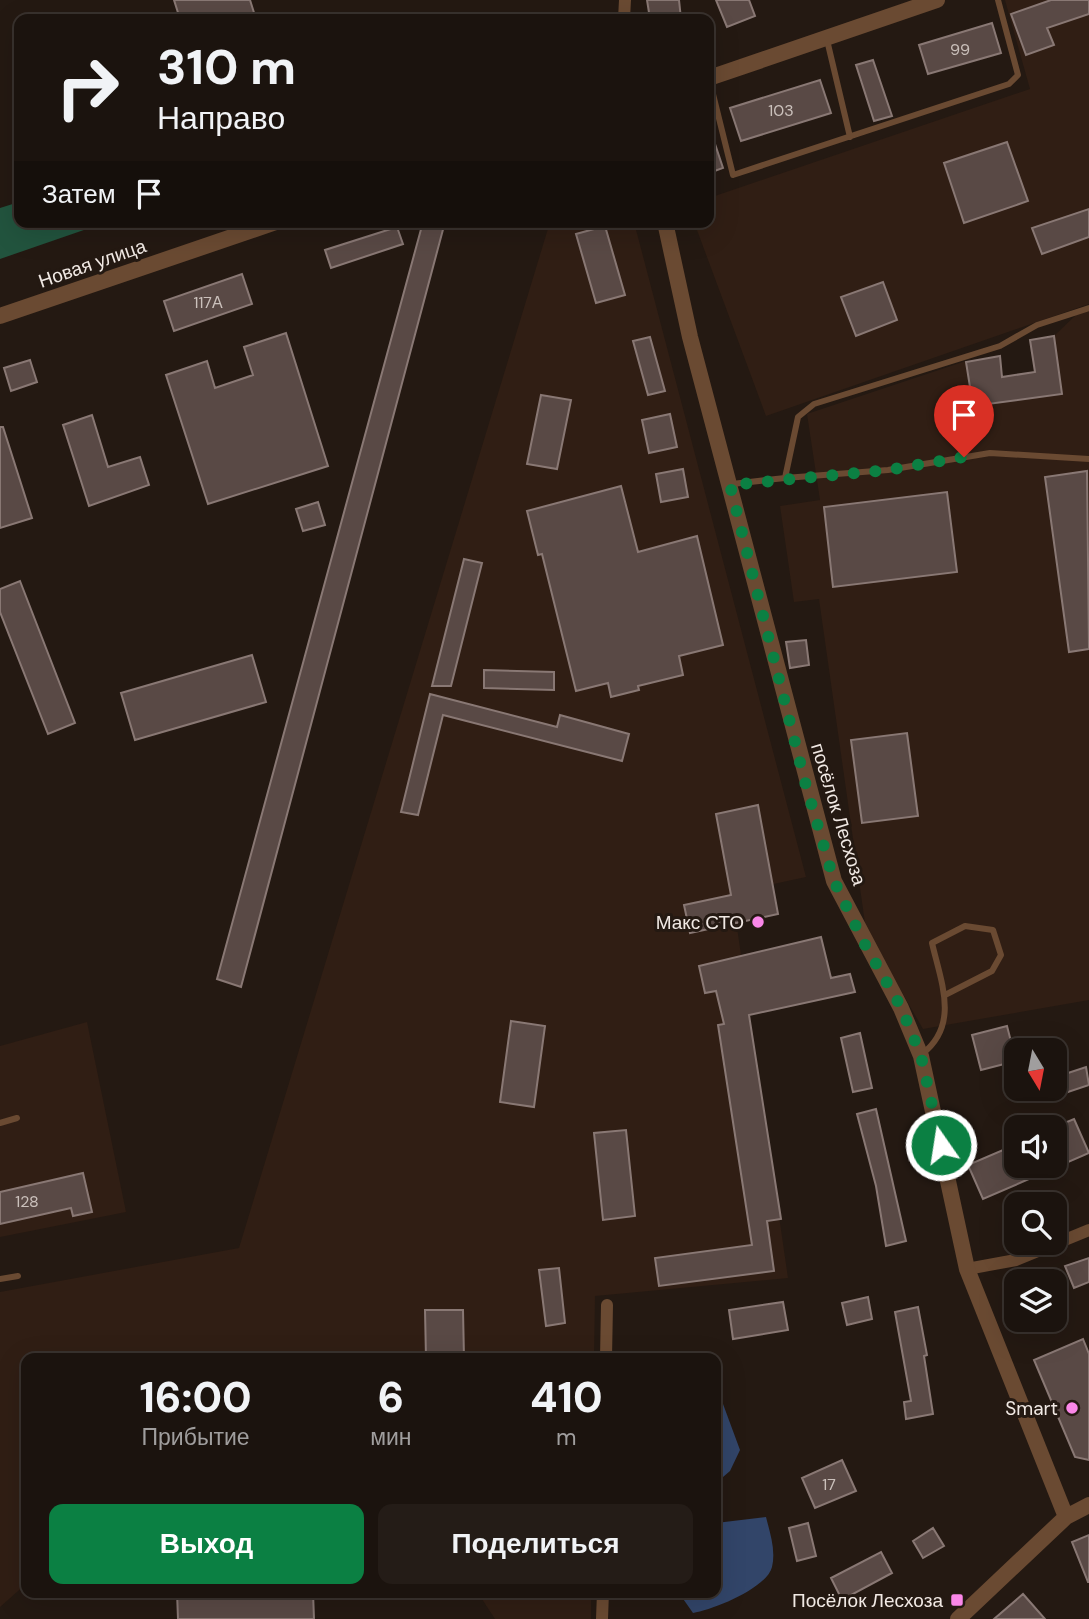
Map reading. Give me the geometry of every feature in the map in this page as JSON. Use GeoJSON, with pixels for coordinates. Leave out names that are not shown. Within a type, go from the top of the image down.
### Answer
{"type":"FeatureCollection","features":[{"type":"Feature","properties":{"kind":"street"},"geometry":{"type":"LineString","coordinates":[[714,76],[937,0]]}},
{"type":"Feature","properties":{"kind":"street","name":"Новая улица"},"geometry":{"type":"LineString","coordinates":[[0,316],[258,228]]}},
{"type":"Feature","properties":{"kind":"street","name":"посёлок Лесхоза"},"geometry":{"type":"LineString","coordinates":[[665,228],[690,337],[805,782],[834,881],[864,943],[901,1007],[921,1056],[967,1269],[1066,1517]]}},
{"type":"Feature","properties":{"kind":"street"},"geometry":{"type":"LineString","coordinates":[[967,1269],[1016,1260],[1089,1230]]}},
{"type":"Feature","properties":{"kind":"street"},"geometry":{"type":"LineString","coordinates":[[606,1353],[607,1305]]}},
{"type":"Feature","properties":{"kind":"street"},"geometry":{"type":"LineString","coordinates":[[958,1619],[1066,1517],[1089,1505]]}},
{"type":"Feature","properties":{"kind":"street"},"geometry":{"type":"LineString","coordinates":[[602,1619],[603,1598]]}},
{"type":"Feature","properties":{"kind":"lane"},"geometry":{"type":"LineString","coordinates":[[714,98],[733,175],[1009,84],[1018,75],[999,0]]}},
{"type":"Feature","properties":{"kind":"lane"},"geometry":{"type":"LineString","coordinates":[[826,38],[849,137]]}},
{"type":"Feature","properties":{"kind":"lane"},"geometry":{"type":"LineString","coordinates":[[785,478],[798,417],[814,404],[1000,346],[1037,325],[1089,308]]}},
{"type":"Feature","properties":{"kind":"lane"},"geometry":{"type":"LineString","coordinates":[[730,485],[888,470],[990,453],[1089,459]]}},
{"type":"Feature","properties":{"kind":"lane"},"geometry":{"type":"LineString","coordinates":[[921,1056],[937,1043],[947,1003],[945,995],[932,943],[965,926],[993,930],[1001,955],[992,971],[945,995]]}},
{"type":"Feature","properties":{"kind":"lane"},"geometry":{"type":"LineString","coordinates":[[0,1123],[17,1118]]}},
{"type":"Feature","properties":{"kind":"lane"},"geometry":{"type":"LineString","coordinates":[[0,1279],[18,1276]]}},
{"type":"Feature","properties":{"kind":"shaded area"},"geometry":{"type":"Polygon","coordinates":[[[1005,0],[1089,0],[1089,304],[766,416],[696,228],[714,228],[714,196],[1030,89],[1005,0]]]}},
{"type":"Feature","properties":{"kind":"shaded area"},"geometry":{"type":"Polygon","coordinates":[[[548,228],[636,228],[806,877],[732,893],[788,1278],[595,1296],[594,1353],[21,1353],[21,1588],[0,1607],[0,1292],[239,1248],[548,228]]]}},
{"type":"Feature","properties":{"kind":"shaded area"},"geometry":{"type":"Polygon","coordinates":[[[1089,311],[1089,1000],[923,1029],[866,930],[819,599],[794,602],[780,506],[820,500],[807,414],[966,361],[973,406],[1062,394],[1054,336],[1076,315],[1089,311]]]}},
{"type":"Feature","properties":{"kind":"shaded area"},"geometry":{"type":"Polygon","coordinates":[[[87,1022],[126,1212],[0,1237],[0,1046],[87,1022]]]}},
{"type":"Feature","properties":{"kind":"shaded area"},"geometry":{"type":"Polygon","coordinates":[[[481,1598],[591,1598],[591,1619],[495,1619],[481,1598]]]}},
{"type":"Feature","properties":{"kind":"green space"},"geometry":{"type":"Polygon","coordinates":[[[14,204],[14,228],[90,228],[0,259],[0,208],[14,204]]]}},
{"type":"Feature","properties":{"kind":"water"},"geometry":{"type":"Polygon","coordinates":[[[721,1399],[740,1450],[730,1471],[721,1479],[721,1399]]]}},
{"type":"Feature","properties":{"kind":"water"},"geometry":{"type":"Polygon","coordinates":[[[766,1517],[772,1542],[772,1567],[760,1583],[738,1597],[693,1613],[682,1598],[721,1598],[721,1522],[766,1517]]]}},
{"type":"Feature","properties":{"kind":"building"},"geometry":{"type":"Polygon","coordinates":[[[174,0],[250,0],[254,14],[178,14],[174,0]]]}},
{"type":"Feature","properties":{"kind":"building"},"geometry":{"type":"Polygon","coordinates":[[[647,0],[679,0],[680,14],[649,14],[647,0]]]}},
{"type":"Feature","properties":{"kind":"building"},"geometry":{"type":"Polygon","coordinates":[[[716,0],[749,0],[755,16],[727,27],[716,0]]]}},
{"type":"Feature","properties":{"kind":"building"},"geometry":{"type":"Polygon","coordinates":[[[1051,0],[1089,0],[1089,14],[1047,28],[1054,45],[1026,55],[1011,14],[1051,0]]]}},
{"type":"Feature","properties":{"kind":"building"},"geometry":{"type":"Polygon","coordinates":[[[992,23],[1001,53],[928,74],[919,45],[992,23]]]}},
{"type":"Feature","properties":{"kind":"building"},"geometry":{"type":"Polygon","coordinates":[[[873,60],[892,116],[874,121],[856,65],[873,60]]]}},
{"type":"Feature","properties":{"kind":"building"},"geometry":{"type":"Polygon","coordinates":[[[820,80],[831,113],[741,141],[730,108],[820,80]]]}},
{"type":"Feature","properties":{"kind":"building"},"geometry":{"type":"Polygon","coordinates":[[[714,141],[723,168],[714,171],[714,141]]]}},
{"type":"Feature","properties":{"kind":"building"},"geometry":{"type":"Polygon","coordinates":[[[1007,142],[1028,201],[964,223],[944,163],[1007,142]]]}},
{"type":"Feature","properties":{"kind":"building"},"geometry":{"type":"Polygon","coordinates":[[[1089,209],[1089,237],[1042,254],[1032,228],[1089,209]]]}},
{"type":"Feature","properties":{"kind":"building"},"geometry":{"type":"Polygon","coordinates":[[[394,228],[397,228],[403,244],[331,268],[325,250],[394,228]]]}},
{"type":"Feature","properties":{"kind":"building"},"geometry":{"type":"Polygon","coordinates":[[[421,228],[443,228],[241,987],[217,979],[421,228]]]}},
{"type":"Feature","properties":{"kind":"building"},"geometry":{"type":"Polygon","coordinates":[[[606,228],[625,295],[596,303],[576,234],[606,228]]]}},
{"type":"Feature","properties":{"kind":"building"},"geometry":{"type":"Polygon","coordinates":[[[242,274],[252,304],[174,331],[164,301],[242,274]]]}},
{"type":"Feature","properties":{"kind":"building"},"geometry":{"type":"Polygon","coordinates":[[[883,282],[897,320],[856,336],[841,297],[883,282]]]}},
{"type":"Feature","properties":{"kind":"building"},"geometry":{"type":"Polygon","coordinates":[[[286,333],[328,466],[208,504],[166,375],[207,361],[215,388],[253,375],[244,347],[286,333]]]}},
{"type":"Feature","properties":{"kind":"building"},"geometry":{"type":"Polygon","coordinates":[[[1054,336],[1062,394],[973,406],[966,362],[1000,356],[1002,377],[1035,372],[1030,340],[1054,336]]]}},
{"type":"Feature","properties":{"kind":"building"},"geometry":{"type":"Polygon","coordinates":[[[650,337],[665,391],[648,395],[633,341],[650,337]]]}},
{"type":"Feature","properties":{"kind":"building"},"geometry":{"type":"Polygon","coordinates":[[[30,360],[37,382],[11,391],[4,368],[30,360]]]}},
{"type":"Feature","properties":{"kind":"building"},"geometry":{"type":"Polygon","coordinates":[[[541,395],[571,400],[557,469],[527,464],[541,395]]]}},
{"type":"Feature","properties":{"kind":"building"},"geometry":{"type":"Polygon","coordinates":[[[670,414],[677,447],[649,453],[642,420],[670,414]]]}},
{"type":"Feature","properties":{"kind":"building"},"geometry":{"type":"Polygon","coordinates":[[[92,415],[108,467],[140,457],[149,485],[89,506],[63,425],[92,415]]]}},
{"type":"Feature","properties":{"kind":"building"},"geometry":{"type":"Polygon","coordinates":[[[0,427],[3,427],[32,518],[0,528],[0,427]]]}},
{"type":"Feature","properties":{"kind":"building"},"geometry":{"type":"Polygon","coordinates":[[[683,469],[688,497],[661,502],[656,474],[683,469]]]}},
{"type":"Feature","properties":{"kind":"building"},"geometry":{"type":"Polygon","coordinates":[[[1087,471],[1089,649],[1069,652],[1045,477],[1087,471]]]}},
{"type":"Feature","properties":{"kind":"building"},"geometry":{"type":"Polygon","coordinates":[[[621,486],[638,552],[697,536],[723,645],[679,656],[683,675],[638,686],[639,690],[611,697],[608,683],[576,691],[542,554],[538,555],[527,511],[621,486]]]}},
{"type":"Feature","properties":{"kind":"building"},"geometry":{"type":"Polygon","coordinates":[[[947,492],[957,572],[833,587],[824,507],[947,492]]]}},
{"type":"Feature","properties":{"kind":"building"},"geometry":{"type":"Polygon","coordinates":[[[318,502],[325,525],[303,531],[296,509],[318,502]]]}},
{"type":"Feature","properties":{"kind":"building"},"geometry":{"type":"Polygon","coordinates":[[[464,559],[482,563],[451,686],[432,686],[464,559]]]}},
{"type":"Feature","properties":{"kind":"building"},"geometry":{"type":"Polygon","coordinates":[[[20,581],[75,723],[48,734],[0,612],[0,589],[20,581]]]}},
{"type":"Feature","properties":{"kind":"building"},"geometry":{"type":"Polygon","coordinates":[[[806,640],[809,665],[790,668],[786,642],[806,640]]]}},
{"type":"Feature","properties":{"kind":"building"},"geometry":{"type":"Polygon","coordinates":[[[252,655],[266,702],[135,740],[121,693],[252,655]]]}},
{"type":"Feature","properties":{"kind":"building"},"geometry":{"type":"Polygon","coordinates":[[[484,670],[554,672],[554,690],[484,688],[484,670]]]}},
{"type":"Feature","properties":{"kind":"building"},"geometry":{"type":"Polygon","coordinates":[[[430,694],[557,727],[560,715],[629,734],[622,761],[443,715],[418,815],[401,812],[430,694]]]}},
{"type":"Feature","properties":{"kind":"building"},"geometry":{"type":"Polygon","coordinates":[[[907,733],[918,816],[862,823],[851,740],[907,733]]]}},
{"type":"Feature","properties":{"kind":"building"},"geometry":{"type":"Polygon","coordinates":[[[758,805],[778,914],[690,933],[684,905],[731,895],[716,814],[758,805]]]}},
{"type":"Feature","properties":{"kind":"building"},"geometry":{"type":"Polygon","coordinates":[[[821,937],[831,978],[850,974],[855,992],[749,1015],[781,1219],[767,1221],[774,1271],[659,1286],[655,1258],[752,1245],[718,1025],[724,1024],[716,991],[705,993],[699,966],[821,937]]]}},
{"type":"Feature","properties":{"kind":"building"},"geometry":{"type":"Polygon","coordinates":[[[511,1021],[545,1026],[534,1107],[500,1102],[511,1021]]]}},
{"type":"Feature","properties":{"kind":"building"},"geometry":{"type":"Polygon","coordinates":[[[1007,1026],[1010,1038],[1004,1038],[1004,1064],[981,1070],[972,1035],[1007,1026]]]}},
{"type":"Feature","properties":{"kind":"building"},"geometry":{"type":"Polygon","coordinates":[[[860,1033],[872,1088],[853,1092],[841,1038],[860,1033]]]}},
{"type":"Feature","properties":{"kind":"building"},"geometry":{"type":"Polygon","coordinates":[[[1086,1067],[1089,1085],[1068,1092],[1068,1073],[1086,1067]]]}},
{"type":"Feature","properties":{"kind":"building"},"geometry":{"type":"Polygon","coordinates":[[[876,1109],[906,1241],[886,1246],[876,1186],[857,1114],[876,1109]]]}},
{"type":"Feature","properties":{"kind":"building"},"geometry":{"type":"Polygon","coordinates":[[[1074,1119],[1089,1153],[1067,1163],[1067,1122],[1074,1119]]]}},
{"type":"Feature","properties":{"kind":"building"},"geometry":{"type":"Polygon","coordinates":[[[626,1130],[635,1216],[603,1220],[594,1133],[626,1130]]]}},
{"type":"Feature","properties":{"kind":"building"},"geometry":{"type":"Polygon","coordinates":[[[1004,1150],[1004,1178],[1031,1178],[983,1199],[968,1165],[1004,1150]]]}},
{"type":"Feature","properties":{"kind":"building"},"geometry":{"type":"Polygon","coordinates":[[[83,1173],[92,1212],[73,1216],[71,1208],[0,1224],[0,1192],[83,1173]]]}},
{"type":"Feature","properties":{"kind":"building"},"geometry":{"type":"Polygon","coordinates":[[[1089,1258],[1089,1282],[1074,1288],[1065,1266],[1089,1258]]]}},
{"type":"Feature","properties":{"kind":"building"},"geometry":{"type":"Polygon","coordinates":[[[559,1268],[565,1323],[546,1326],[539,1270],[559,1268]]]}},
{"type":"Feature","properties":{"kind":"building"},"geometry":{"type":"Polygon","coordinates":[[[868,1297],[872,1319],[847,1325],[842,1303],[868,1297]]]}},
{"type":"Feature","properties":{"kind":"building"},"geometry":{"type":"Polygon","coordinates":[[[783,1302],[788,1330],[733,1339],[729,1310],[783,1302]]]}},
{"type":"Feature","properties":{"kind":"building"},"geometry":{"type":"Polygon","coordinates":[[[918,1307],[927,1355],[924,1356],[933,1414],[906,1419],[904,1402],[911,1401],[895,1312],[918,1307]]]}},
{"type":"Feature","properties":{"kind":"building"},"geometry":{"type":"Polygon","coordinates":[[[425,1310],[463,1310],[464,1353],[426,1353],[425,1310]]]}},
{"type":"Feature","properties":{"kind":"building","name":"Smart"},"geometry":{"type":"Polygon","coordinates":[[[1083,1339],[1089,1354],[1089,1460],[1075,1457],[1034,1360],[1083,1339]]]}},
{"type":"Feature","properties":{"kind":"building"},"geometry":{"type":"Polygon","coordinates":[[[842,1460],[856,1491],[815,1508],[802,1478],[842,1460]]]}},
{"type":"Feature","properties":{"kind":"building"},"geometry":{"type":"Polygon","coordinates":[[[808,1523],[816,1556],[797,1561],[789,1528],[808,1523]]]}},
{"type":"Feature","properties":{"kind":"building"},"geometry":{"type":"Polygon","coordinates":[[[933,1528],[944,1546],[923,1558],[913,1541],[933,1528]]]}},
{"type":"Feature","properties":{"kind":"building"},"geometry":{"type":"Polygon","coordinates":[[[1089,1535],[1089,1582],[1088,1582],[1072,1542],[1089,1535]]]}},
{"type":"Feature","properties":{"kind":"building"},"geometry":{"type":"Polygon","coordinates":[[[881,1552],[892,1573],[842,1600],[831,1578],[881,1552]]]}},
{"type":"Feature","properties":{"kind":"building"},"geometry":{"type":"Polygon","coordinates":[[[1023,1594],[1045,1619],[994,1619],[1023,1594]]]}},
{"type":"Feature","properties":{"kind":"building"},"geometry":{"type":"Polygon","coordinates":[[[177,1598],[313,1598],[314,1619],[178,1619],[177,1598]]]}},
{"type":"Feature","properties":{"kind":"place","name":"Макс СТО"},"geometry":{"type":"Point","coordinates":[758,922]}},
{"type":"Feature","properties":{"kind":"place","name":"Smart"},"geometry":{"type":"Point","coordinates":[1072,1408]}},
{"type":"Feature","properties":{"kind":"place","name":"Посёлок Лесхоза"},"geometry":{"type":"Point","coordinates":[957,1600]}},
{"type":"Feature","properties":{"kind":"route"},"geometry":{"type":"LineString","coordinates":[[941,1145],[921,1056],[901,1007],[864,943],[834,881],[805,782],[730,485],[888,470],[964,457]]}}]}
